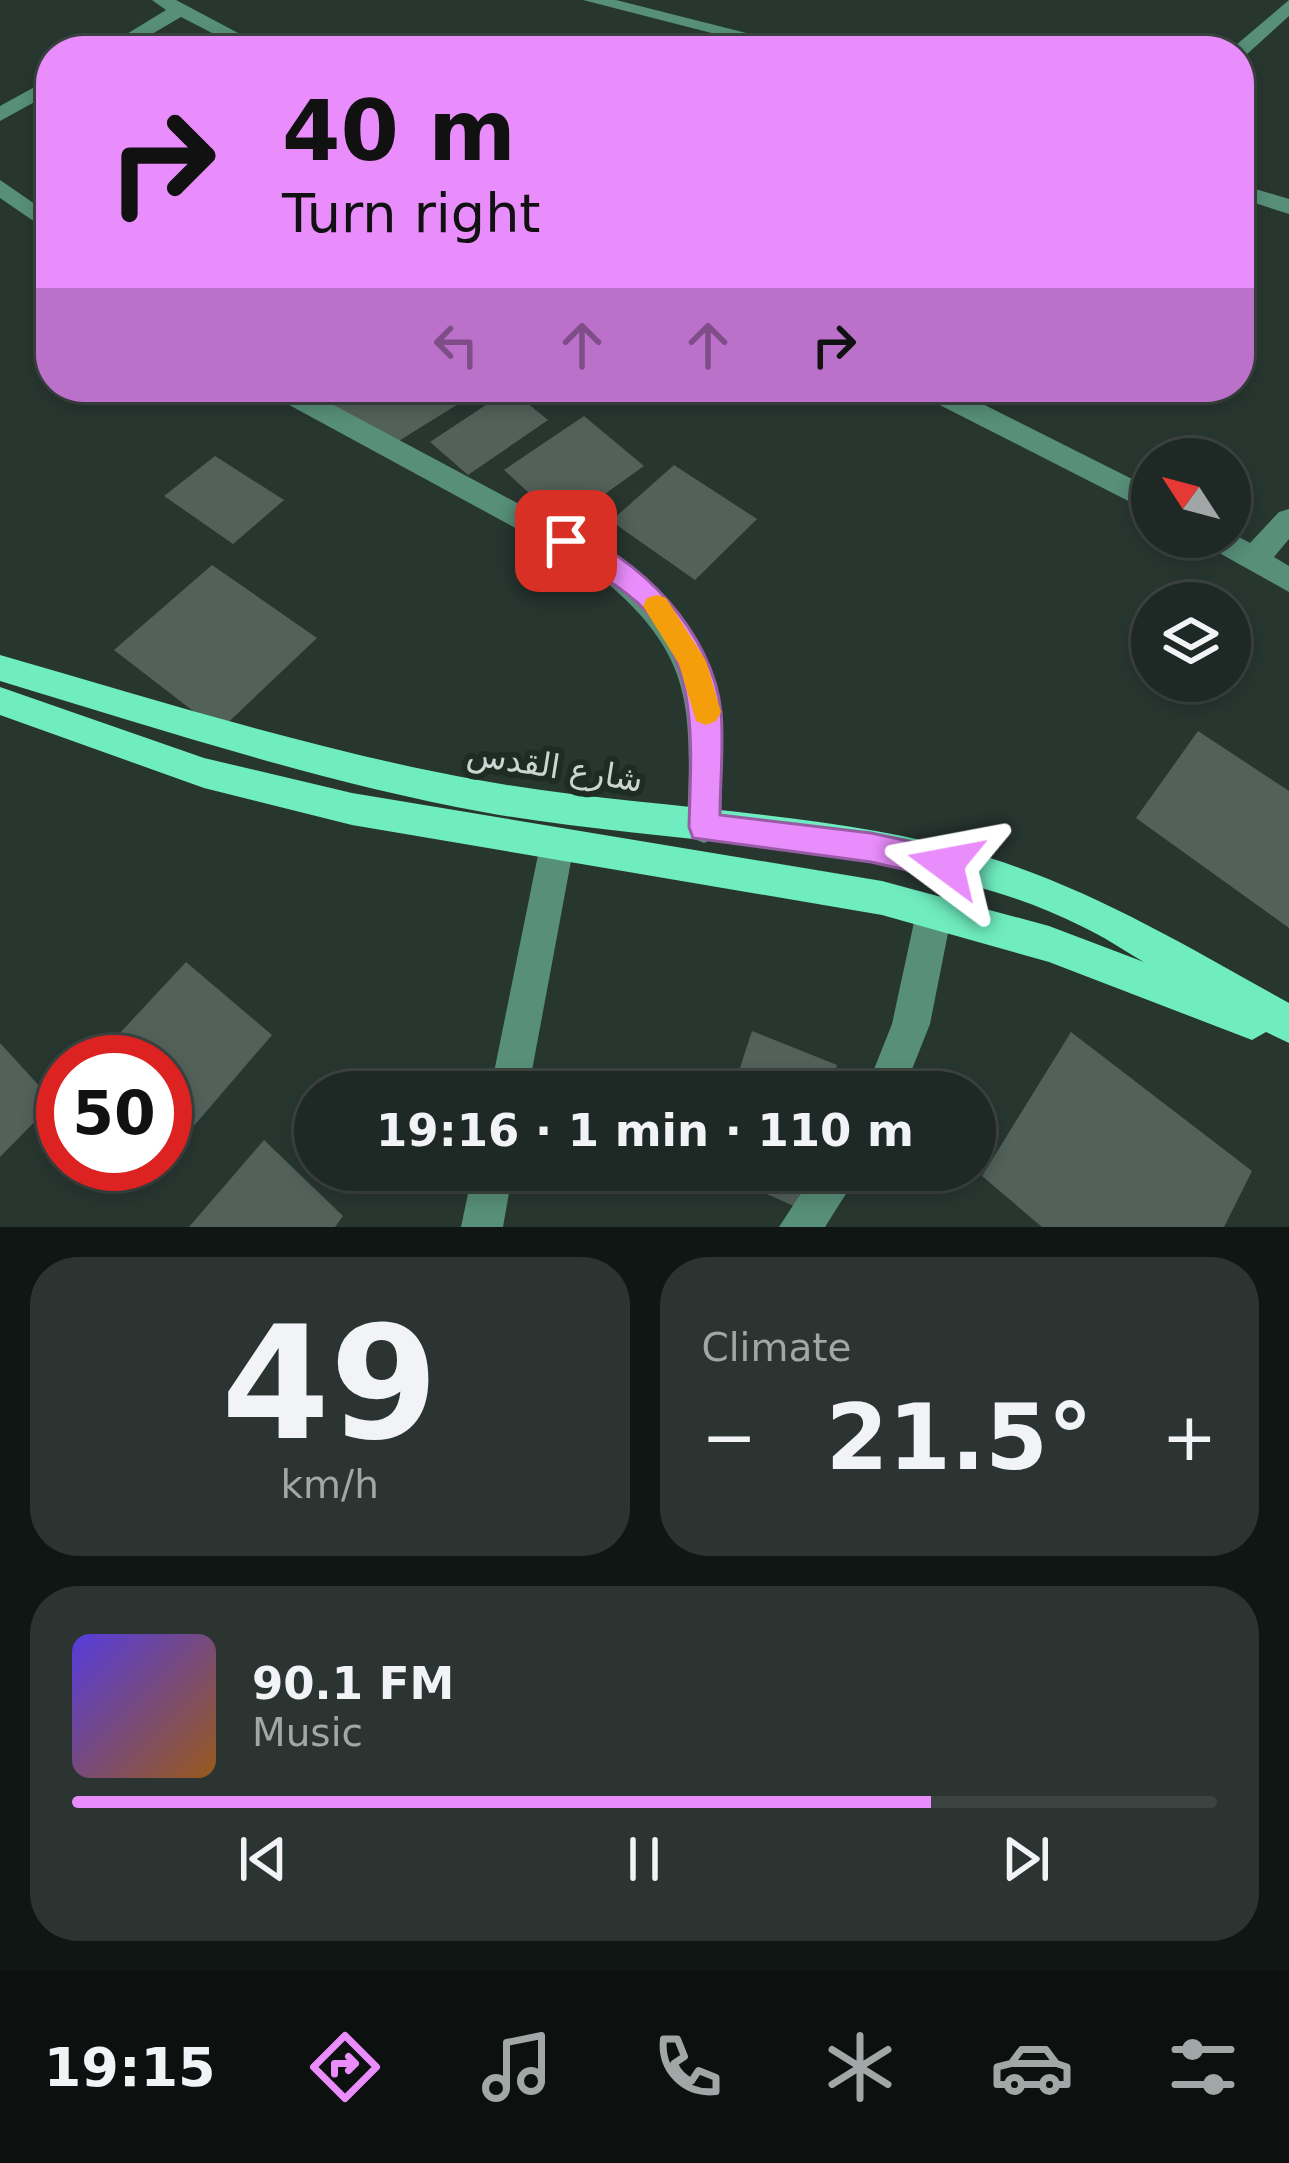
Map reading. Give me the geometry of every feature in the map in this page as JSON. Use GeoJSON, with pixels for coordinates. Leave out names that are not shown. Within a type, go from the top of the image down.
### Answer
{"type":"FeatureCollection","features":[{"type":"Feature","properties":{"kind":"main road","name":"شارع القدس"},"geometry":{"type":"LineString","coordinates":[[0,668],[315,760],[485,797],[871,848],[984,873],[1088,910],[1289,1024]]}},
{"type":"Feature","properties":{"kind":"main road"},"geometry":{"type":"LineString","coordinates":[[0,701],[204,773],[352,809],[882,898],[1048,944],[1289,1034]]}},
{"type":"Feature","properties":{"kind":"street"},"geometry":{"type":"LineString","coordinates":[[160,0],[232,36]]}},
{"type":"Feature","properties":{"kind":"street"},"geometry":{"type":"LineString","coordinates":[[592,0],[744,36]]}},
{"type":"Feature","properties":{"kind":"street"},"geometry":{"type":"LineString","coordinates":[[1254,38],[1289,6]]}},
{"type":"Feature","properties":{"kind":"street"},"geometry":{"type":"LineString","coordinates":[[135,36],[180,10]]}},
{"type":"Feature","properties":{"kind":"street"},"geometry":{"type":"LineString","coordinates":[[0,115],[36,93]]}},
{"type":"Feature","properties":{"kind":"street"},"geometry":{"type":"LineString","coordinates":[[0,187],[36,215]]}},
{"type":"Feature","properties":{"kind":"street"},"geometry":{"type":"LineString","coordinates":[[1254,196],[1289,207]]}},
{"type":"Feature","properties":{"kind":"street"},"geometry":{"type":"LineString","coordinates":[[306,402],[599,560],[640,588],[668,619],[692,661],[706,710],[704,827]]}},
{"type":"Feature","properties":{"kind":"street"},"geometry":{"type":"LineString","coordinates":[[956,402],[1131,491]]}},
{"type":"Feature","properties":{"kind":"street"},"geometry":{"type":"LineString","coordinates":[[1254,559],[1289,520]]}},
{"type":"Feature","properties":{"kind":"street"},"geometry":{"type":"LineString","coordinates":[[1251,557],[1289,580]]}},
{"type":"Feature","properties":{"kind":"street"},"geometry":{"type":"LineString","coordinates":[[512,1071],[557,845]]}},
{"type":"Feature","properties":{"kind":"street"},"geometry":{"type":"LineString","coordinates":[[892,1071],[910,1024],[934,913]]}},
{"type":"Feature","properties":{"kind":"street"},"geometry":{"type":"LineString","coordinates":[[482,1227],[489,1191]]}},
{"type":"Feature","properties":{"kind":"street"},"geometry":{"type":"LineString","coordinates":[[800,1227],[826,1191]]}},
{"type":"Feature","properties":{"kind":"building"},"geometry":{"type":"Polygon","coordinates":[[[335,402],[461,402],[381,452],[332,404],[335,402]]]}},
{"type":"Feature","properties":{"kind":"building"},"geometry":{"type":"Polygon","coordinates":[[[490,402],[526,402],[548,420],[468,475],[430,442],[490,402]]]}},
{"type":"Feature","properties":{"kind":"building"},"geometry":{"type":"Polygon","coordinates":[[[584,416],[644,466],[563,524],[504,470],[584,416]]]}},
{"type":"Feature","properties":{"kind":"building"},"geometry":{"type":"Polygon","coordinates":[[[215,456],[284,500],[233,544],[164,496],[215,456]]]}},
{"type":"Feature","properties":{"kind":"building"},"geometry":{"type":"Polygon","coordinates":[[[674,465],[757,519],[695,580],[611,521],[674,465]]]}},
{"type":"Feature","properties":{"kind":"building"},"geometry":{"type":"Polygon","coordinates":[[[212,565],[317,638],[219,731],[114,650],[212,565]]]}},
{"type":"Feature","properties":{"kind":"building"},"geometry":{"type":"Polygon","coordinates":[[[1198,731],[1289,791],[1289,928],[1136,818],[1198,731]]]}},
{"type":"Feature","properties":{"kind":"building"},"geometry":{"type":"Polygon","coordinates":[[[186,962],[272,1035],[192,1128],[192,1035],[118,1035],[186,962]]]}},
{"type":"Feature","properties":{"kind":"building"},"geometry":{"type":"Polygon","coordinates":[[[752,1031],[837,1065],[835,1071],[739,1071],[752,1031]]]}},
{"type":"Feature","properties":{"kind":"building"},"geometry":{"type":"Polygon","coordinates":[[[1071,1032],[1252,1171],[1224,1227],[1042,1227],[996,1188],[996,1153],[1071,1032]]]}},
{"type":"Feature","properties":{"kind":"building"},"geometry":{"type":"Polygon","coordinates":[[[0,1043],[36,1082],[36,1120],[0,1157],[0,1043]]]}},
{"type":"Feature","properties":{"kind":"building"},"geometry":{"type":"Polygon","coordinates":[[[264,1140],[294,1169],[294,1191],[317,1191],[343,1216],[335,1227],[189,1227],[264,1140]]]}},
{"type":"Feature","properties":{"kind":"building"},"geometry":{"type":"Polygon","coordinates":[[[760,1191],[801,1191],[796,1207],[760,1191]]]}},
{"type":"Feature","properties":{"kind":"slow traffic"},"geometry":{"type":"LineString","coordinates":[[657,606],[692,661],[706,712]]}},
{"type":"Feature","properties":{"kind":"route"},"geometry":{"type":"LineString","coordinates":[[566,541],[640,588],[668,619],[692,661],[706,710],[704,827],[871,848],[946,864]]}}]}
